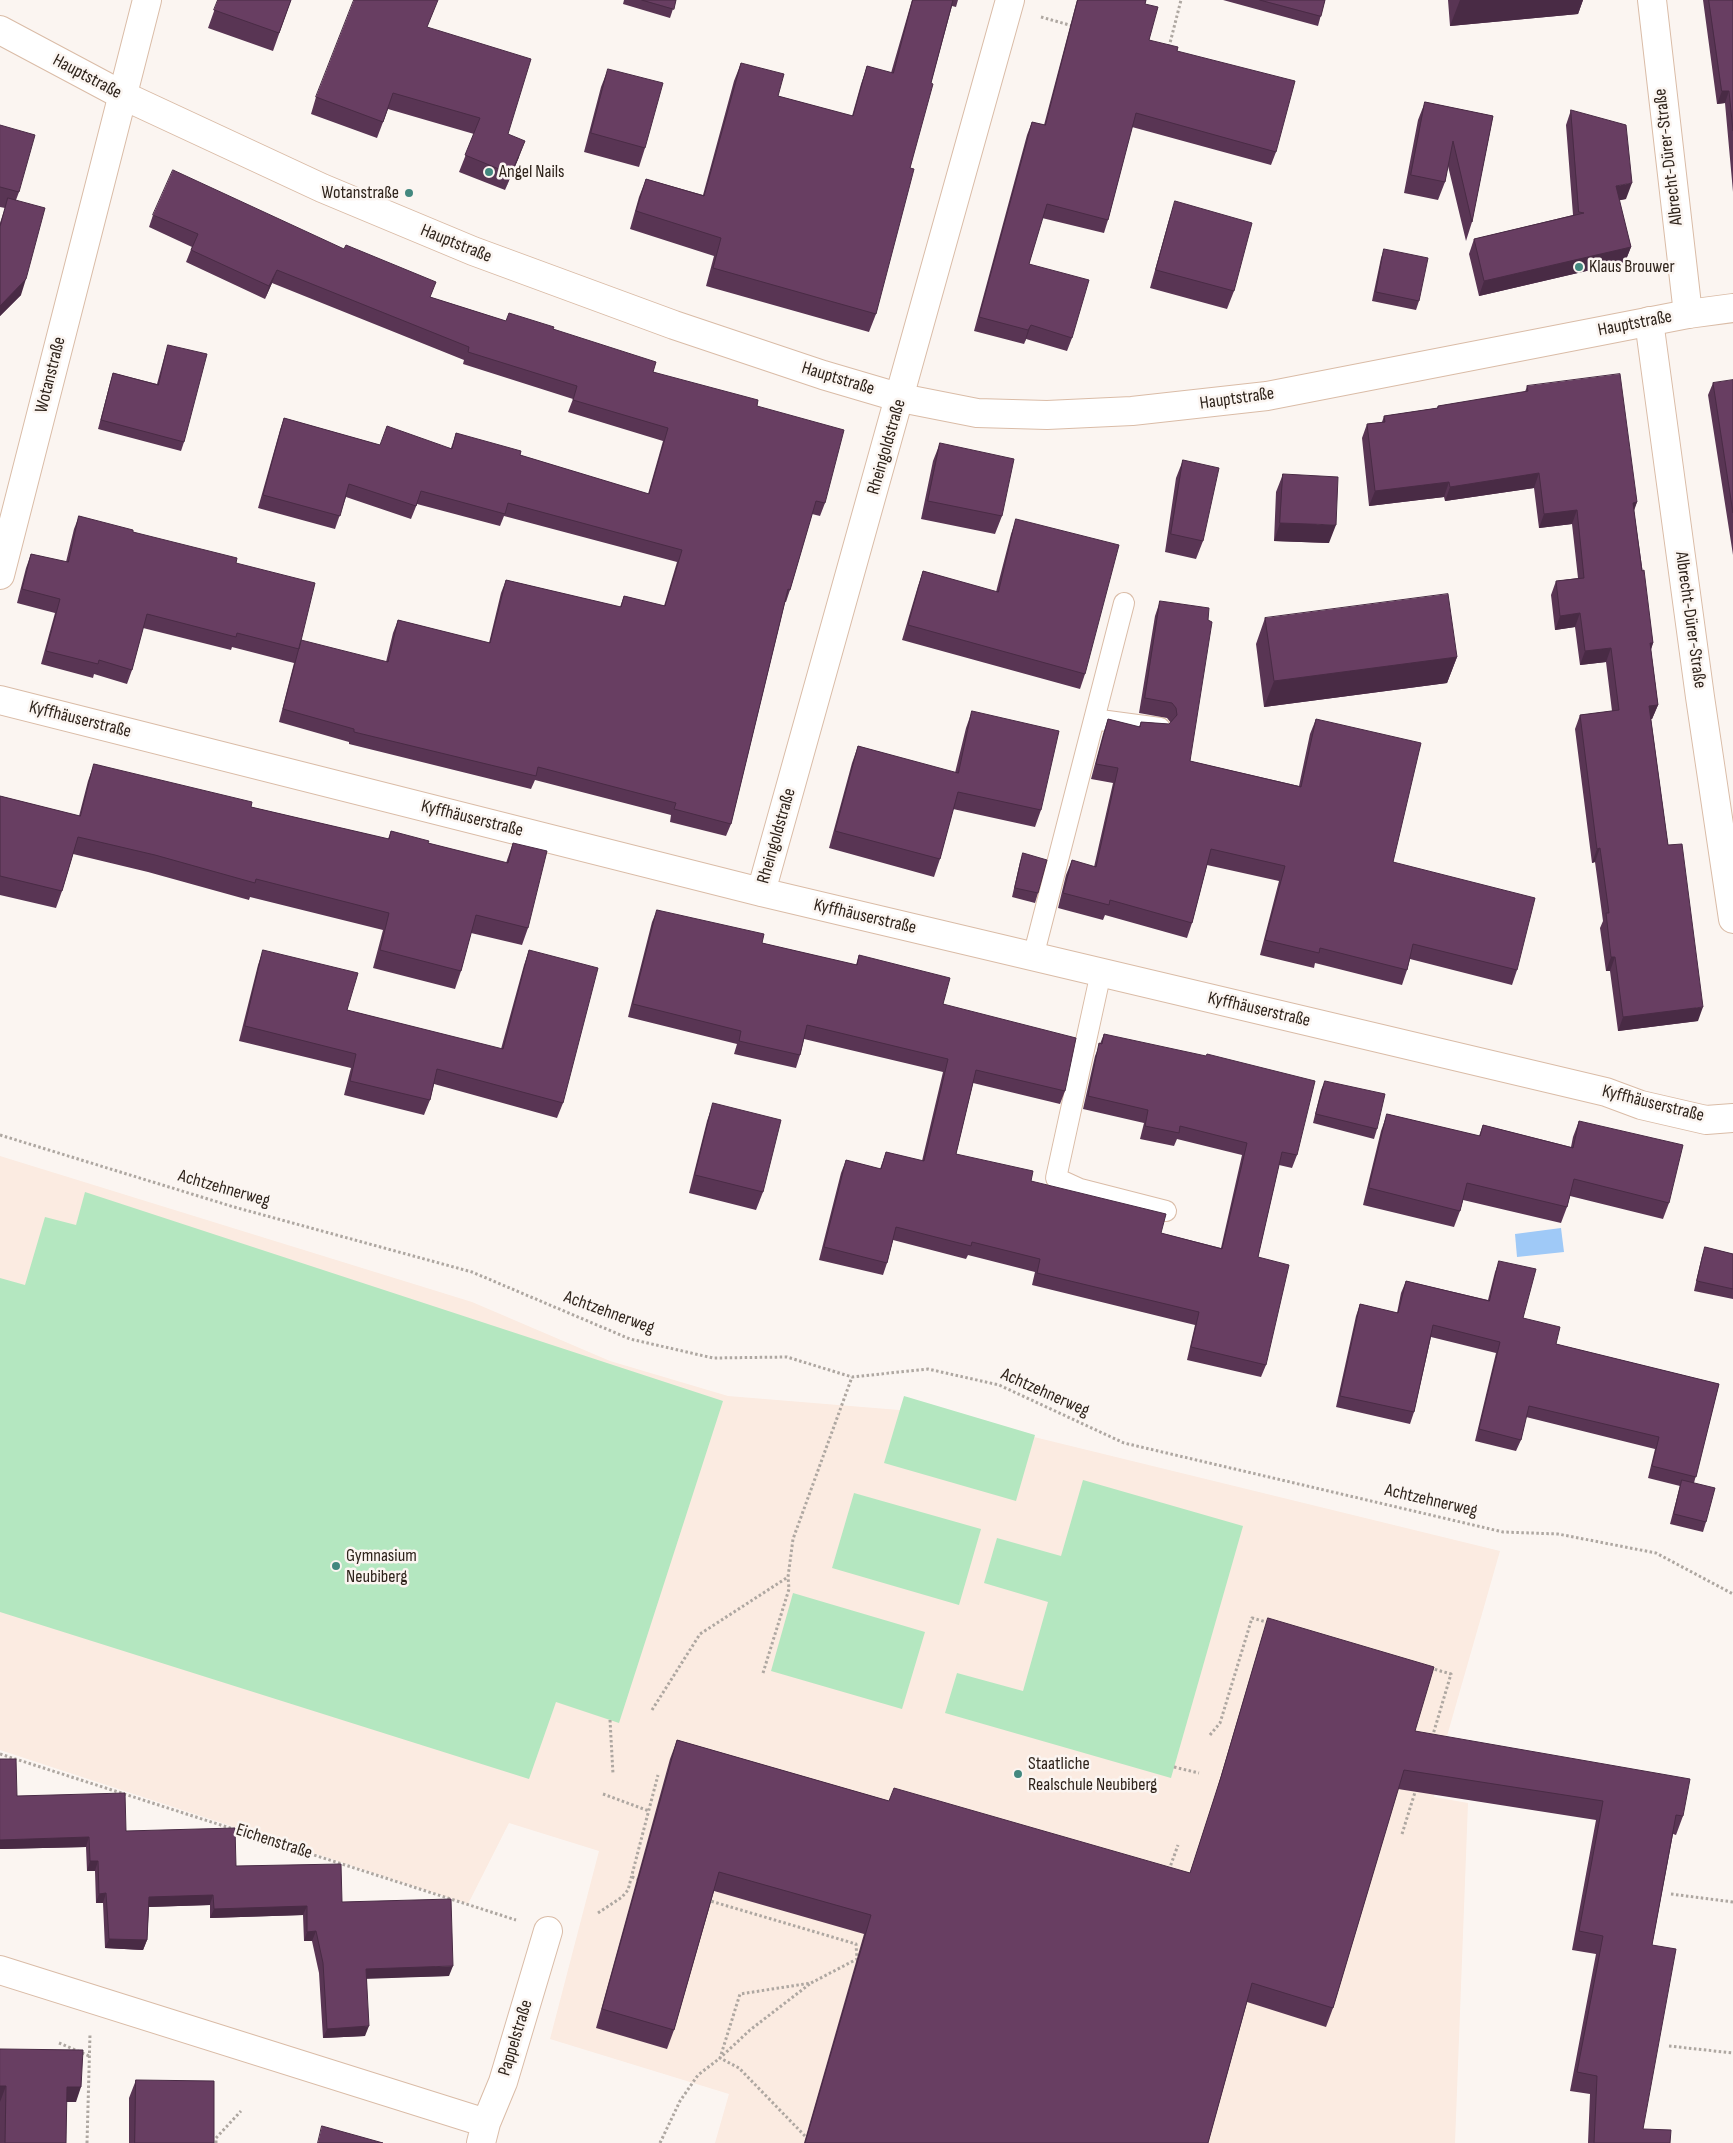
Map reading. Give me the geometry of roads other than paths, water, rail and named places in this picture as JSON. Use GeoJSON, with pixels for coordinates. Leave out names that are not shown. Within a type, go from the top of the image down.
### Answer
{"type":"FeatureCollection","features":[{"type":"Feature","properties":{"kind":"street","name":"Wotanstraße"},"geometry":{"type":"LineString","coordinates":[[0,575],[147,0]]}},
{"type":"Feature","properties":{"kind":"street","name":"Rheingoldstraße"},"geometry":{"type":"LineString","coordinates":[[761,892],[901,398],[1010,0]]}},
{"type":"Feature","properties":{"kind":"street","name":"Albrecht-Dürer-Straße"},"geometry":{"type":"LineString","coordinates":[[1652,0],[1688,314]]}},
{"type":"Feature","properties":{"kind":"street","name":"Hauptstraße"},"geometry":{"type":"LineString","coordinates":[[0,30],[122,95],[322,188],[481,255],[691,331],[901,398],[977,413],[1047,415],[1189,406],[1267,396],[1649,321],[1733,308]]}},
{"type":"Feature","properties":{"kind":"street","name":"Albrecht-Dürer-Straße"},"geometry":{"type":"LineString","coordinates":[[1649,321],[1700,697],[1733,918]]}},
{"type":"Feature","properties":{"kind":"street","name":"Kyffhäuserstraße"},"geometry":{"type":"LineString","coordinates":[[0,700],[761,892],[1606,1092],[1641,1105],[1706,1120],[1733,1118]]}},
{"type":"Feature","properties":{"kind":"street","name":"Pappelstraße"},"geometry":{"type":"LineString","coordinates":[[483,2133],[503,2082],[548,1931]]}},
{"type":"Feature","properties":{"kind":"street"},"geometry":{"type":"LineString","coordinates":[[0,1970],[91,1998],[483,2133]]}},
{"type":"Feature","properties":{"kind":"lane"},"geometry":{"type":"LineString","coordinates":[[1032,956],[1124,603]]}},
{"type":"Feature","properties":{"kind":"lane"},"geometry":{"type":"LineString","coordinates":[[1094,719],[1160,728]]}},
{"type":"Feature","properties":{"kind":"lane"},"geometry":{"type":"LineString","coordinates":[[1101,972],[1056,1178],[1080,1189],[1166,1211]]}},
{"type":"Feature","properties":{"kind":"water"},"geometry":{"type":"Polygon","coordinates":[[[1561,1228],[1564,1252],[1517,1257],[1515,1234],[1561,1228]]]}},
{"type":"Feature","properties":{"kind":"place","name":"Angel Nails"},"geometry":{"type":"Point","coordinates":[489,172]}},
{"type":"Feature","properties":{"kind":"place","name":"Wotanstraße"},"geometry":{"type":"Point","coordinates":[409,193]}},
{"type":"Feature","properties":{"kind":"place","name":"Klaus Brouwer"},"geometry":{"type":"Point","coordinates":[1579,267]}},
{"type":"Feature","properties":{"kind":"place","name":"Gymnasium Neubiberg"},"geometry":{"type":"Point","coordinates":[336,1566]}},
{"type":"Feature","properties":{"kind":"place","name":"Staatliche Realschule Neubiberg"},"geometry":{"type":"Point","coordinates":[1018,1774]}}]}
